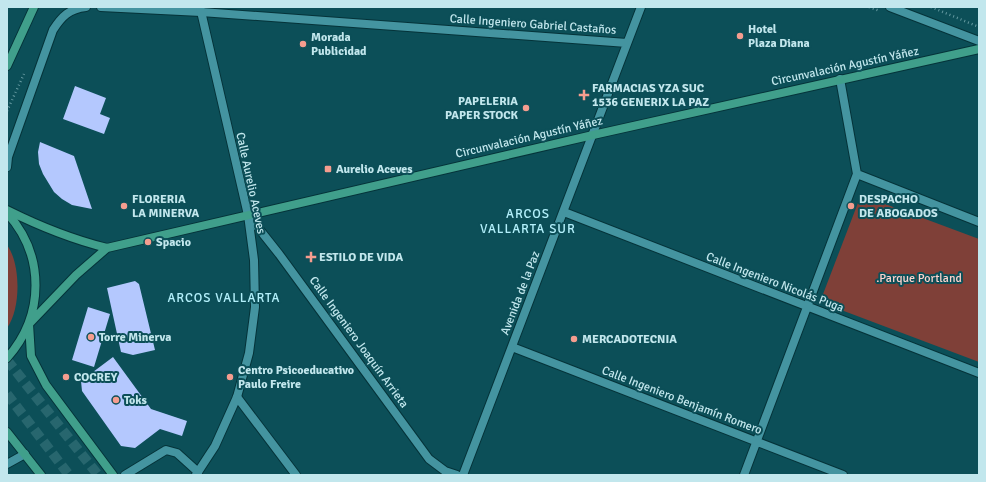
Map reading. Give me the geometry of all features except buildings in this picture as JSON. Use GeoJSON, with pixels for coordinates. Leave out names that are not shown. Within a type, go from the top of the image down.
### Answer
{"type":"FeatureCollection","features":[{"type":"Feature","properties":{"kind":"main road"},"geometry":{"type":"LineString","coordinates":[[7,66],[34,7]]}},
{"type":"Feature","properties":{"kind":"main road","name":"Circunvalación Agustín Yáñez"},"geometry":{"type":"LineString","coordinates":[[107,248],[593,135],[979,49]]}},
{"type":"Feature","properties":{"kind":"main road"},"geometry":{"type":"LineString","coordinates":[[7,211],[41,228],[74,240],[107,248]]}},
{"type":"Feature","properties":{"kind":"main road"},"geometry":{"type":"LineString","coordinates":[[7,211],[27,242],[34,261],[36,282],[35,303],[29,324],[18,346],[7,358]]}},
{"type":"Feature","properties":{"kind":"main road"},"geometry":{"type":"LineString","coordinates":[[107,248],[76,275],[29,324],[32,356],[46,385],[113,475]]}},
{"type":"Feature","properties":{"kind":"main road"},"geometry":{"type":"LineString","coordinates":[[7,432],[41,475]]}},
{"type":"Feature","properties":{"kind":"street"},"geometry":{"type":"LineString","coordinates":[[7,167],[8,157],[53,30],[62,16],[74,8],[86,7]]}},
{"type":"Feature","properties":{"kind":"street","name":"Calle Ingeniero Gabriel Castaños"},"geometry":{"type":"LineString","coordinates":[[101,7],[200,10],[627,43]]}},
{"type":"Feature","properties":{"kind":"street"},"geometry":{"type":"LineString","coordinates":[[200,10],[213,7]]}},
{"type":"Feature","properties":{"kind":"street","name":"Avenida de la Paz"},"geometry":{"type":"LineString","coordinates":[[463,475],[641,7]]}},
{"type":"Feature","properties":{"kind":"street"},"geometry":{"type":"LineString","coordinates":[[890,7],[979,41]]}},
{"type":"Feature","properties":{"kind":"street"},"geometry":{"type":"LineString","coordinates":[[913,16],[917,7]]}},
{"type":"Feature","properties":{"kind":"street","name":"Calle Aurelio Aceves"},"geometry":{"type":"LineString","coordinates":[[197,474],[215,446],[237,397],[249,353],[255,307],[254,260],[248,215],[200,10]]}},
{"type":"Feature","properties":{"kind":"street"},"geometry":{"type":"LineString","coordinates":[[744,475],[857,174],[840,79]]}},
{"type":"Feature","properties":{"kind":"street"},"geometry":{"type":"LineString","coordinates":[[857,174],[979,222]]}},
{"type":"Feature","properties":{"kind":"street","name":"Calle Ingeniero Nicolás Puga"},"geometry":{"type":"LineString","coordinates":[[564,212],[807,308],[979,373]]}},
{"type":"Feature","properties":{"kind":"street","name":"Calle Ingeniero Joaquín Arrieta"},"geometry":{"type":"LineString","coordinates":[[248,215],[279,254],[430,459],[445,471],[458,475]]}},
{"type":"Feature","properties":{"kind":"street","name":"Calle Ingeniero Benjamín Romero"},"geometry":{"type":"LineString","coordinates":[[512,347],[843,475]]}},
{"type":"Feature","properties":{"kind":"street"},"geometry":{"type":"LineString","coordinates":[[237,397],[296,475]]}},
{"type":"Feature","properties":{"kind":"street"},"geometry":{"type":"LineString","coordinates":[[125,475],[166,450],[177,453],[197,474]]}},
{"type":"Feature","properties":{"kind":"street"},"geometry":{"type":"LineString","coordinates":[[7,464],[25,454]]}},
{"type":"Feature","properties":{"kind":"path"},"geometry":{"type":"LineString","coordinates":[[931,7],[979,27]]}},
{"type":"Feature","properties":{"kind":"green space","name":".Parque Portland"},"geometry":{"type":"Polygon","coordinates":[[[861,195],[979,239],[979,362],[820,302],[861,195]]]}},
{"type":"Feature","properties":{"kind":"green space"},"geometry":{"type":"Polygon","coordinates":[[[7,245],[12,253],[15,263],[18,286],[15,310],[12,320],[7,328],[7,245]]]}},
{"type":"Feature","properties":{"kind":"tunnel"},"geometry":{"type":"LineString","coordinates":[[7,360],[98,475]]}},
{"type":"Feature","properties":{"kind":"tunnel"},"geometry":{"type":"LineString","coordinates":[[7,394],[69,475]]}},
{"type":"Feature","properties":{"kind":"place","name":"Hotel Plaza Diana"},"geometry":{"type":"Point","coordinates":[740,36]}},
{"type":"Feature","properties":{"kind":"place","name":"Morada Publicidad"},"geometry":{"type":"Point","coordinates":[303,44]}},
{"type":"Feature","properties":{"kind":"place","name":"FARMACIAS YZA SUC 1536 GENERIX LA PAZ"},"geometry":{"type":"Point","coordinates":[584,95]}},
{"type":"Feature","properties":{"kind":"place","name":"PAPELERIA PAPER STOCK"},"geometry":{"type":"Point","coordinates":[526,108]}},
{"type":"Feature","properties":{"kind":"place","name":"Aurelio Aceves"},"geometry":{"type":"Point","coordinates":[328,169]}},
{"type":"Feature","properties":{"kind":"place","name":"FLORERIA LA MINERVA"},"geometry":{"type":"Point","coordinates":[124,206]}},
{"type":"Feature","properties":{"kind":"place","name":"DESPACHO DE ABOGADOS"},"geometry":{"type":"Point","coordinates":[851,206]}},
{"type":"Feature","properties":{"kind":"place","name":"Spacio"},"geometry":{"type":"Point","coordinates":[148,242]}},
{"type":"Feature","properties":{"kind":"place","name":"ESTILO DE VIDA"},"geometry":{"type":"Point","coordinates":[311,257]}},
{"type":"Feature","properties":{"kind":"place","name":"Torre Minerva"},"geometry":{"type":"Point","coordinates":[91,337]}},
{"type":"Feature","properties":{"kind":"place","name":"MERCADOTECNIA"},"geometry":{"type":"Point","coordinates":[574,339]}},
{"type":"Feature","properties":{"kind":"place","name":"COCREY"},"geometry":{"type":"Point","coordinates":[66,377]}},
{"type":"Feature","properties":{"kind":"place","name":"Centro Psicoeducativo Paulo Freire"},"geometry":{"type":"Point","coordinates":[230,377]}},
{"type":"Feature","properties":{"kind":"place","name":"Toks"},"geometry":{"type":"Point","coordinates":[116,400]}},
{"type":"Feature","properties":{"kind":"district","name":"ARCOS VALLARTA SUR"},"geometry":{"type":"Point","coordinates":[528,220]}},
{"type":"Feature","properties":{"kind":"district","name":"ARCOS VALLARTA"},"geometry":{"type":"Point","coordinates":[224,297]}}]}
